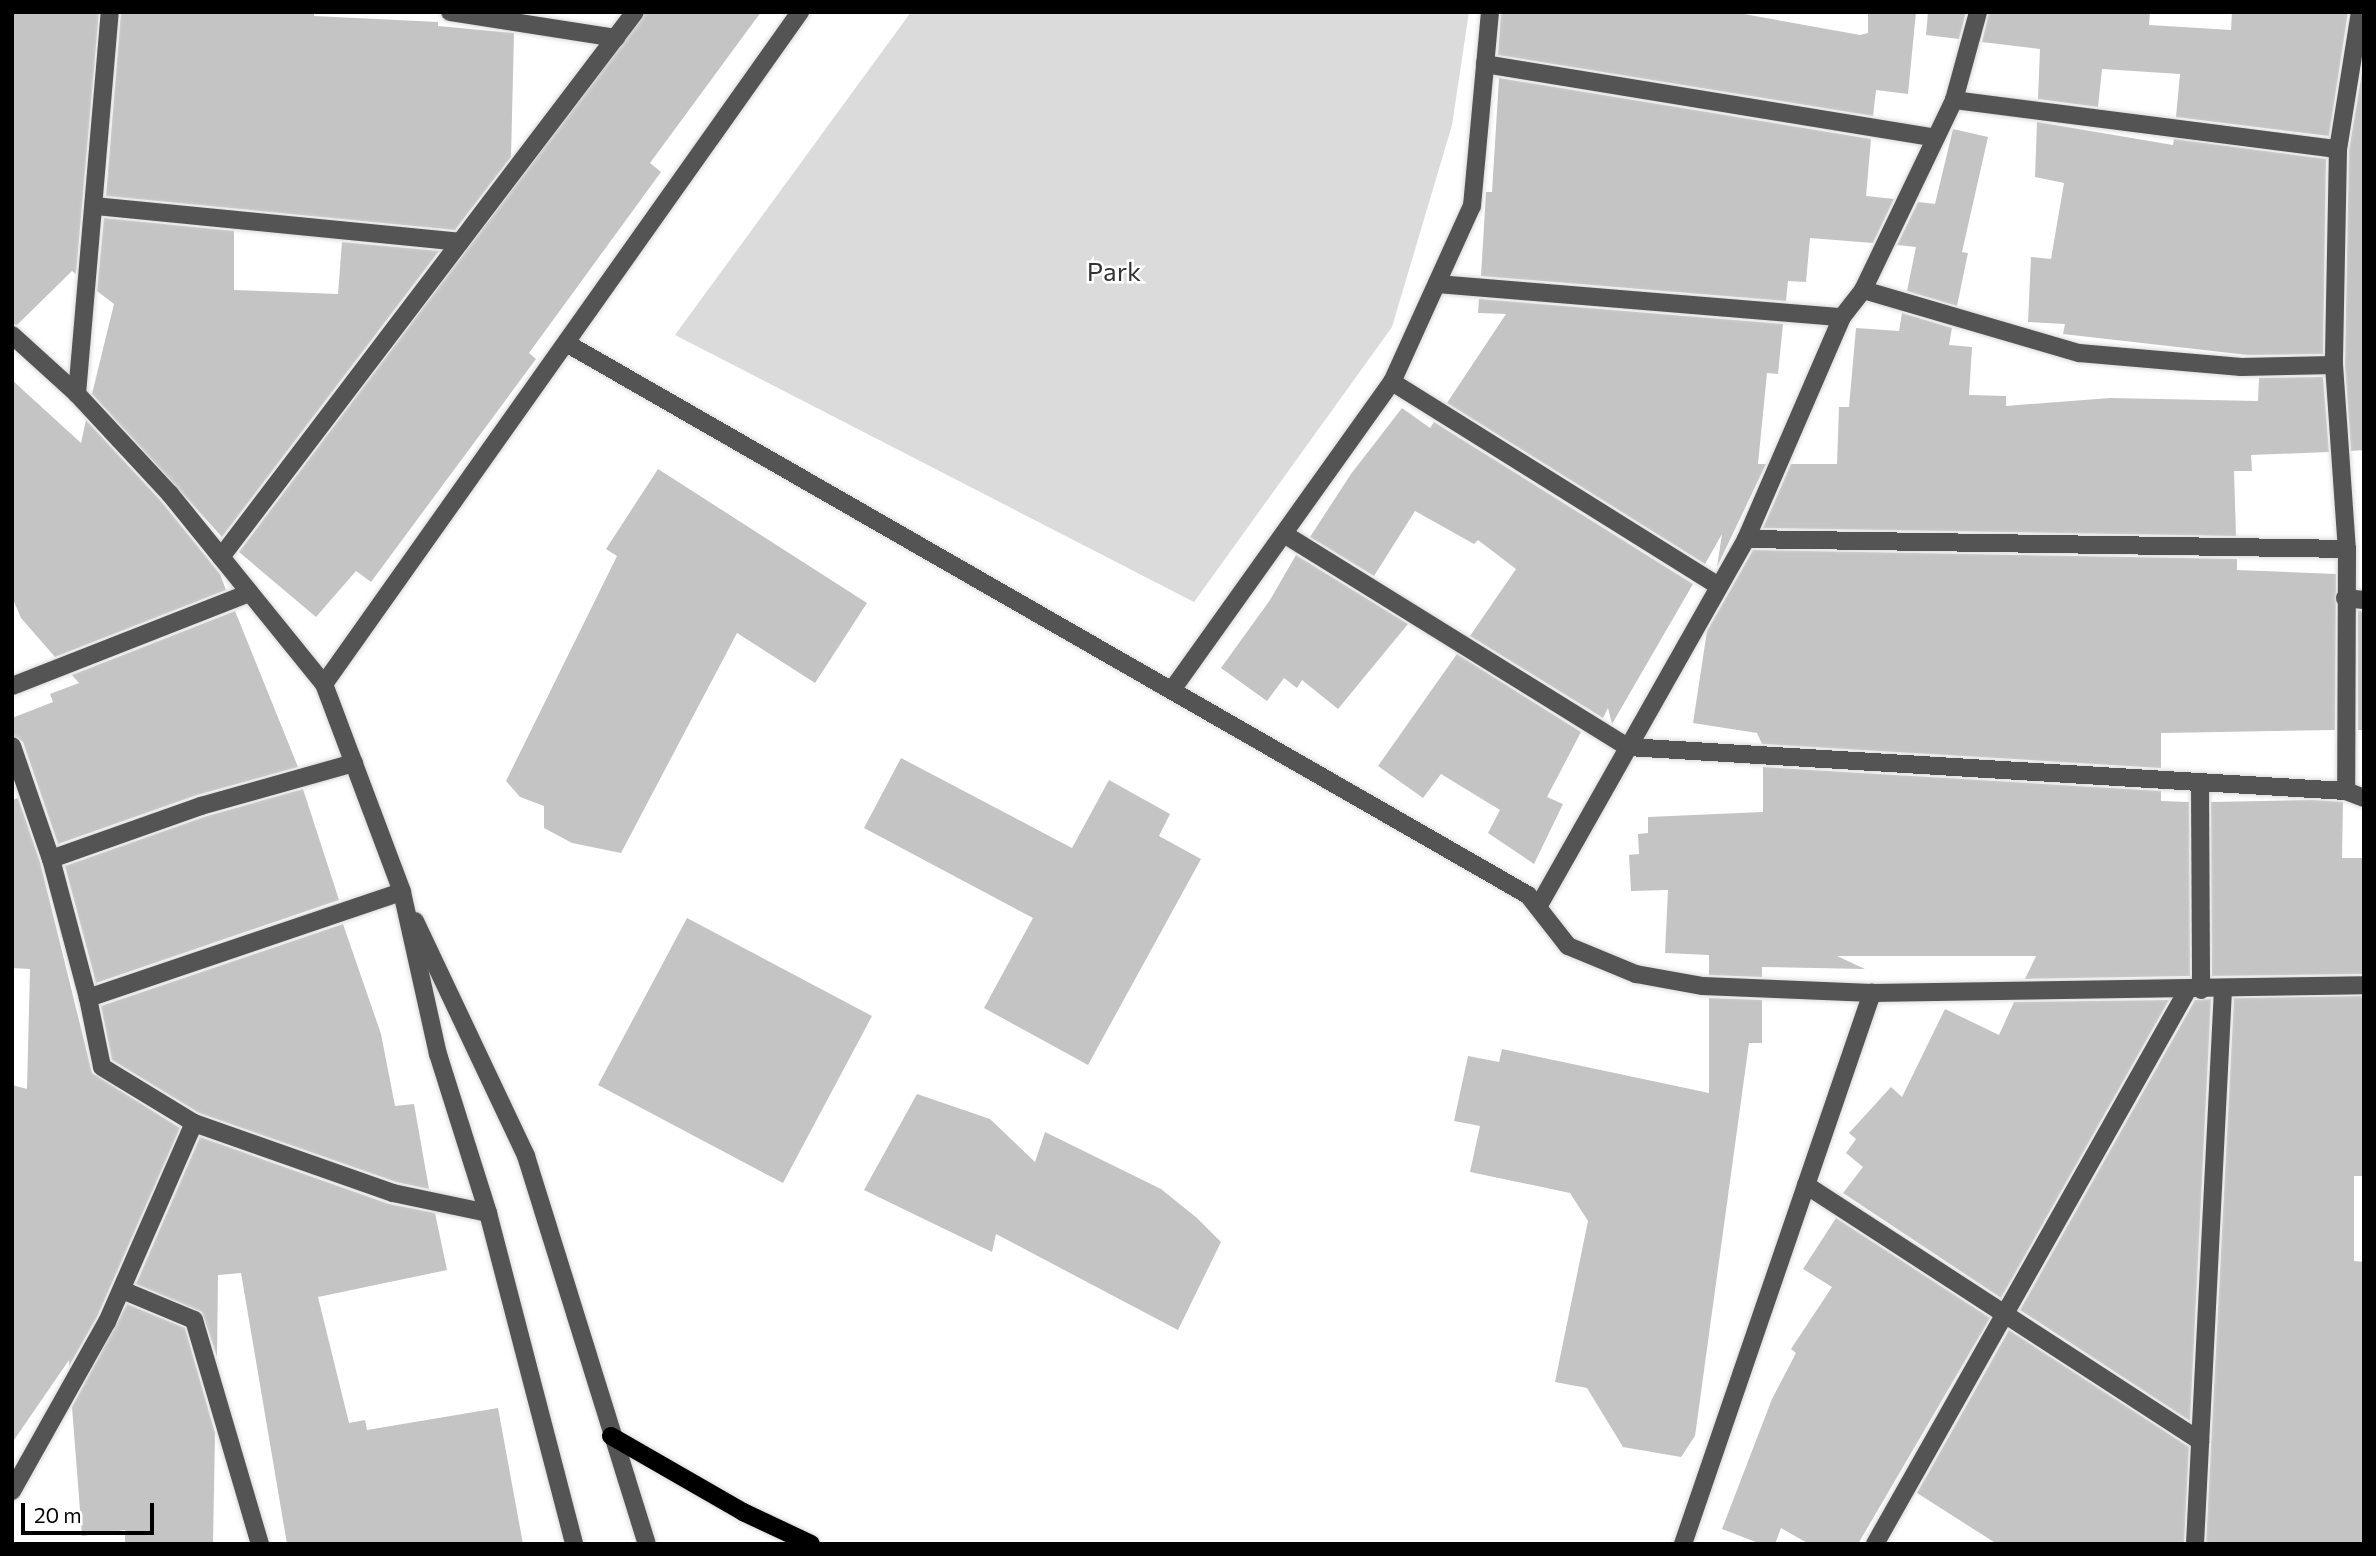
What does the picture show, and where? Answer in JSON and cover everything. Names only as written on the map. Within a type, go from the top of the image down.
[{"type":"main road","points":[[611,1436],[743,1512],[811,1544]]},
{"type":"street","points":[[77,394],[110,12]]},
{"type":"street","points":[[450,12],[616,38]]},
{"type":"street","points":[[221,558],[635,12]]},
{"type":"street","points":[[324,684],[800,12]]},
{"type":"street","points":[[1171,690],[1392,382],[1472,206],[1490,12]]},
{"type":"street","points":[[1538,907],[1717,585],[1746,539],[1842,317],[1863,290],[1954,100],[1978,12]]},
{"type":"street","points":[[2346,791],[2347,549],[2334,365],[2338,149],[2360,12]]},
{"type":"street","points":[[1485,64],[1935,138]]},
{"type":"street","points":[[1954,100],[2338,149]]},
{"type":"street","points":[[95,206],[460,242]]},
{"type":"street","points":[[1437,284],[1842,317]]},
{"type":"street","points":[[1863,290],[2079,353],[2241,367],[2334,365]]},
{"type":"street","points":[[12,335],[77,394],[170,494],[324,684],[402,892],[526,1156],[611,1436],[647,1544]]},
{"type":"street","points":[[566,343],[1528,895],[1568,946],[1636,974],[1703,986],[1872,993],[2194,991],[2364,985]]},
{"type":"street","points":[[1392,382],[1717,585]]},
{"type":"street","points":[[1284,534],[1628,747],[2346,791],[2364,798]]},
{"type":"street","points":[[1746,539],[2347,549]]},
{"type":"street","points":[[12,686],[249,593]]},
{"type":"street","points":[[2345,598],[2364,600]]},
{"type":"street","points":[[12,746],[51,859],[88,998],[102,1067],[194,1123],[394,1194],[488,1213]]},
{"type":"street","points":[[51,859],[201,806],[354,763]]},
{"type":"street","points":[[1875,1544],[2004,1316],[2194,991],[2200,782]]},
{"type":"street","points":[[88,998],[402,892]]},
{"type":"street","points":[[402,892],[438,1054],[488,1213],[573,1544]]},
{"type":"street","points":[[2194,1544],[2223,989]]},
{"type":"street","points":[[1682,1544],[1872,993]]},
{"type":"street","points":[[12,1491],[122,1290],[194,1123]]},
{"type":"street","points":[[1806,1185],[2200,1441]]},
{"type":"street","points":[[122,1290],[194,1320],[260,1544]]},
{"type":"green space","name":"Park","points":[[911,12],[1469,12],[1452,125],[1392,327],[1194,602],[675,335]]},
{"type":"building","points":[[12,12],[99,12],[76,274],[72,271],[17,325],[12,324]]},
{"type":"building","points":[[121,12],[314,12],[314,16],[438,22],[438,26],[514,33],[511,157],[455,230],[106,196]]},
{"type":"building","points":[[646,12],[761,12],[650,163],[661,172],[529,353],[536,359],[371,582],[356,571],[316,617],[239,552]]},
{"type":"building","points":[[1501,12],[1733,12],[1860,35],[1868,33],[1868,12],[1916,12],[1908,94],[1876,90],[1873,116],[1498,55]]},
{"type":"building","points":[[1928,12],[1966,12],[1959,39],[1926,35]]},
{"type":"building","points":[[1989,12],[2150,12],[2149,25],[2231,30],[2232,12],[2348,12],[2329,136],[2176,117],[2180,74],[2102,69],[2098,107],[2038,99],[2040,49],[1982,42]]},
{"type":"building","points":[[2364,60],[2364,450],[2351,451],[2345,365],[2349,150]]},
{"type":"building","points":[[1499,78],[1871,139],[1866,196],[1894,199],[1873,243],[1810,238],[1806,282],[1788,281],[1786,301],[1481,276],[1486,192],[1492,192]]},
{"type":"building","points":[[2037,122],[2173,145],[2174,139],[2326,159],[2323,354],[2248,355],[2063,334],[2065,324],[2028,322],[2031,257],[2051,259],[2064,183],[2035,177]]},
{"type":"building","points":[[1953,129],[1988,137],[1962,252],[1968,253],[1957,306],[1907,291],[1916,247],[1897,245],[1918,202],[1935,204]]},
{"type":"building","points":[[104,218],[234,231],[234,290],[338,294],[342,242],[439,251],[222,537],[92,394],[114,304],[97,291]]},
{"type":"building","points":[[1479,299],[1783,324],[1778,374],[1767,373],[1758,464],[1766,464],[1717,567],[1722,534],[1705,564],[1447,403],[1506,314],[1478,313]]},
{"type":"building","points":[[1902,313],[1952,328],[1949,345],[1972,347],[1969,395],[2006,396],[2006,406],[2110,398],[2258,401],[2259,378],[2323,377],[2329,452],[2251,455],[2252,471],[2234,471],[2236,536],[1763,528],[1791,464],[1837,464],[1839,407],[1849,407],[1856,328],[1899,331]]},
{"type":"building","points":[[12,380],[81,443],[86,420],[161,501],[220,574],[226,590],[55,657],[21,618],[12,597]]},
{"type":"building","points":[[1402,408],[1430,428],[1434,422],[1693,584],[1612,724],[1608,708],[1603,718],[1470,636],[1516,569],[1478,540],[1474,544],[1415,511],[1374,576],[1310,537],[1351,474]]},
{"type":"building","points":[[658,469],[867,603],[815,683],[737,633],[621,853],[572,843],[544,828],[544,806],[520,797],[506,781],[617,556],[606,549]]},
{"type":"building","points":[[1753,550],[2237,559],[2237,570],[2336,574],[2335,730],[2161,733],[2161,768],[1762,744],[1757,733],[1693,723],[1707,631]]},
{"type":"building","points":[[1296,555],[1408,624],[1338,709],[1302,680],[1297,688],[1284,678],[1267,701],[1221,668],[1270,600]]},
{"type":"building","points":[[235,611],[298,767],[197,795],[58,844],[23,742],[12,735],[12,718],[53,702],[50,694],[79,683],[72,675]]},
{"type":"building","points":[[2358,611],[2364,611],[2364,730],[2358,730]]},
{"type":"building","points":[[1457,654],[1581,732],[1547,797],[1563,804],[1534,864],[1488,833],[1500,810],[1441,774],[1423,798],[1378,766]]},
{"type":"building","points":[[901,758],[1072,848],[1109,780],[1170,814],[1159,836],[1201,859],[1088,1065],[984,1008],[1033,918],[864,828]]},
{"type":"building","points":[[1763,767],[2161,791],[2161,801],[2189,802],[2190,976],[2025,979],[2036,956],[1837,956],[1865,969],[1762,967],[1762,977],[1709,975],[1709,955],[1665,953],[1668,890],[1631,891],[1629,855],[1639,854],[1638,834],[1648,833],[1648,817],[1763,812]]},
{"type":"building","points":[[303,789],[339,900],[96,983],[65,866],[204,817]]},
{"type":"building","points":[[18,798],[40,862],[92,1073],[180,1128],[97,1317],[69,1366],[69,1360],[12,1443],[12,1085],[27,1089],[30,969],[12,968],[12,800]]},
{"type":"building","points":[[2211,802],[2343,802],[2342,858],[2364,858],[2364,974],[2212,976]]},
{"type":"building","points":[[687,918],[872,1016],[783,1183],[598,1085]]},
{"type":"building","points":[[343,924],[381,1034],[395,1106],[414,1104],[429,1189],[396,1182],[199,1113],[112,1060],[101,1006]]},
{"type":"building","points":[[2364,996],[2364,1176],[2354,1176],[2354,1261],[2364,1262],[2364,1544],[2206,1544],[2234,998]]},
{"type":"building","points":[[1709,998],[1762,1000],[1762,1043],[1749,1043],[1695,1436],[1681,1457],[1623,1447],[1587,1388],[1555,1382],[1588,1221],[1570,1193],[1470,1172],[1480,1126],[1454,1121],[1468,1056],[1499,1062],[1502,1049],[1709,1093]]},
{"type":"building","points":[[2211,999],[2190,1421],[2020,1310],[2195,1000]]},
{"type":"building","points":[[2169,1000],[2001,1298],[1843,1193],[1863,1167],[1846,1153],[1856,1139],[1849,1133],[1891,1087],[1902,1097],[1945,1009],[1999,1035],[2014,1002]]},
{"type":"building","points":[[917,1094],[990,1119],[1035,1162],[1045,1132],[1161,1189],[1197,1218],[1221,1242],[1178,1330],[996,1234],[992,1252],[864,1190]]},
{"type":"building","points":[[200,1137],[389,1204],[435,1213],[447,1270],[318,1297],[349,1423],[365,1420],[367,1430],[498,1408],[523,1544],[287,1544],[241,1273],[218,1275],[217,1357],[202,1312],[136,1284]]},
{"type":"building","points":[[1836,1218],[1990,1318],[1858,1544],[1809,1544],[1781,1528],[1775,1544],[1761,1544],[1722,1529],[1772,1399],[1796,1353],[1791,1349],[1832,1287],[1803,1269]]},
{"type":"building","points":[[127,1304],[185,1328],[215,1433],[213,1544],[125,1544],[125,1530],[82,1536],[72,1407]]},
{"type":"building","points":[[2009,1330],[2189,1447],[2184,1544],[1997,1544],[1917,1493]]}]
